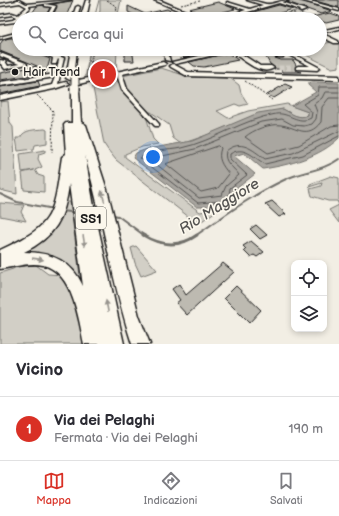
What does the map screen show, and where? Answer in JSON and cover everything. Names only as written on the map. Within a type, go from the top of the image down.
[{"type":"highway","points":[[85,12],[88,0]]},
{"type":"highway","points":[[88,12],[92,0]]},
{"type":"highway","name":"SS1","points":[[74,56],[69,142],[100,344]]},
{"type":"highway","name":"SS1","points":[[78,56],[72,84],[82,170],[115,344]]},
{"type":"highway","points":[[75,110],[79,118],[102,193],[131,316],[141,344]]},
{"type":"highway","points":[[0,257],[36,239],[46,231],[54,221],[61,194],[69,142]]},
{"type":"highway","points":[[0,263],[20,258],[41,259],[54,263],[65,270],[74,281],[79,292],[93,344]]},
{"type":"street","points":[[18,12],[24,10],[27,6],[59,0],[69,0]]},
{"type":"street","points":[[156,0],[185,12]]},
{"type":"street","points":[[239,0],[228,3],[250,10]]},
{"type":"street","points":[[249,0],[267,6]]},
{"type":"street","points":[[302,0],[339,10]]},
{"type":"street","points":[[0,5],[18,1],[27,6],[54,6],[51,12]]},
{"type":"street","points":[[244,12],[283,1],[304,10],[300,12]]},
{"type":"street","points":[[325,6],[339,4]]},
{"type":"street","points":[[23,12],[27,6]]},
{"type":"street","points":[[76,12],[78,7]]},
{"type":"street","points":[[0,16],[11,14]]},
{"type":"street","points":[[0,23],[2,25],[0,29],[12,22]]},
{"type":"street","points":[[327,31],[339,28]]},
{"type":"street","points":[[0,38],[12,35]]},
{"type":"street","points":[[327,37],[336,42]]},
{"type":"street","points":[[0,54],[12,59],[24,64],[7,68],[2,62],[12,59]]},
{"type":"street","points":[[45,56],[54,62]]},
{"type":"street","points":[[167,56],[168,60],[187,74],[339,78]]},
{"type":"street","points":[[0,98],[208,56]]},
{"type":"street","points":[[244,56],[259,68],[271,68]]},
{"type":"street","points":[[294,56],[317,68],[298,68]]},
{"type":"street","points":[[45,83],[54,62],[62,59],[54,87]]},
{"type":"street","points":[[163,64],[163,62],[168,60]]},
{"type":"street","points":[[119,74],[124,89],[157,124]]},
{"type":"street","points":[[0,84],[58,75]]},
{"type":"path","points":[[107,0],[117,7]]},
{"type":"path","points":[[173,7],[200,1]]},
{"type":"path","points":[[116,12],[117,7]]},
{"type":"path","points":[[294,12],[300,12]]},
{"type":"path","points":[[90,79],[92,56]]},
{"type":"path","points":[[33,91],[52,111],[52,152]]},
{"type":"shaded area","points":[[100,0],[121,0],[118,12],[100,11]]},
{"type":"shaded area","points":[[339,41],[339,67],[332,68],[308,56],[327,56],[327,43]]},
{"type":"shaded area","points":[[91,56],[117,56],[116,70],[89,75]]},
{"type":"shaded area","points":[[161,68],[190,77],[230,78],[239,85],[241,93],[248,104],[240,106],[235,104],[217,111],[228,118],[248,111],[287,104],[308,112],[308,115],[304,117],[295,116],[283,109],[181,144],[173,138],[169,125],[151,112],[145,113],[153,139],[158,144],[142,147],[125,154],[125,157],[200,212],[207,211],[217,203],[222,207],[199,223],[194,221],[116,160],[104,144],[92,83],[113,78],[122,86],[122,76]]},
{"type":"shaded area","points":[[8,101],[10,123],[13,127],[17,194],[0,190],[0,102]]},
{"type":"shaded area","points":[[47,130],[47,143],[35,145],[34,149],[18,151],[16,138],[20,138],[27,131]]},
{"type":"shaded area","points":[[45,150],[45,152],[39,154],[38,159],[42,167],[35,170],[38,175],[44,177],[44,192],[24,190],[22,173],[34,170],[22,172],[20,154]]},
{"type":"shaded area","points":[[331,176],[339,178],[339,205],[337,201],[328,201],[312,196],[310,189],[321,186],[322,183],[309,187],[310,184]]},
{"type":"shaded area","points":[[65,202],[70,202],[81,283],[69,266],[54,257],[36,253],[16,252],[42,239],[54,229],[62,213]]},
{"type":"shaded area","points":[[0,203],[24,205],[21,212],[26,221],[0,216]]},
{"type":"shaded area","points":[[339,205],[339,223],[329,210]]},
{"type":"shaded area","points":[[136,246],[157,270],[141,276],[135,263],[131,248]]},
{"type":"shaded area","points":[[19,265],[36,265],[48,274],[62,275],[76,295],[83,344],[0,344],[0,273],[13,269]]},
{"type":"water","points":[[308,83],[339,83],[339,138],[323,150],[304,159],[263,169],[244,153],[234,156],[255,174],[232,192],[237,196],[222,207],[217,203],[208,207],[197,207],[133,158],[136,153],[147,149],[192,141],[258,113],[283,109],[301,117],[308,115],[308,112],[291,106],[316,92],[308,85]]},
{"type":"building","points":[[73,0],[68,12],[54,12],[57,7],[53,4]]},
{"type":"building","points":[[290,0],[299,0],[332,11],[315,12],[287,2]]},
{"type":"building","points":[[312,0],[339,0],[339,7],[337,7]]},
{"type":"building","points":[[218,2],[235,9],[223,12],[197,12],[189,9]]},
{"type":"building","points":[[44,5],[50,8],[48,12],[33,12],[37,6]]},
{"type":"building","points":[[279,5],[293,9],[283,12],[253,12]]},
{"type":"building","points":[[128,6],[141,12],[128,12]]},
{"type":"building","points":[[167,9],[173,12],[154,12]]},
{"type":"building","points":[[330,13],[339,16],[339,20],[327,23],[327,14]]},
{"type":"building","points":[[12,38],[12,56],[0,51],[0,44],[3,40]]},
{"type":"building","points":[[12,56],[42,56],[50,59],[46,73],[0,80],[0,73],[37,66]]},
{"type":"building","points":[[125,56],[133,56],[134,61],[125,61]]},
{"type":"building","points":[[182,56],[192,56],[184,58]]},
{"type":"building","points":[[215,56],[232,56],[238,60],[204,67],[194,66],[189,62]]},
{"type":"building","points":[[265,56],[275,56],[275,58],[281,60],[293,60],[296,65],[295,70],[301,72],[282,72],[281,69],[275,69]]},
{"type":"building","points":[[38,81],[40,86],[0,94],[0,87]]},
{"type":"building","points":[[285,84],[292,87],[274,98],[267,95]]},
{"type":"building","points":[[272,201],[286,214],[279,217],[265,204]]},
{"type":"building","points":[[256,225],[267,235],[260,239],[250,229]]},
{"type":"building","points":[[251,241],[264,252],[257,257],[254,255],[250,257],[244,251],[246,249],[243,246]]},
{"type":"building","points":[[223,263],[234,272],[187,315],[176,303],[180,300],[172,289],[179,284],[186,295]]},
{"type":"building","points":[[236,286],[261,310],[249,323],[224,298]]},
{"type":"waterway","points":[[96,12],[99,0]]},
{"type":"waterway","points":[[86,76],[89,56]]},
{"type":"waterway","name":"Rio Maggiore","points":[[195,236],[238,206],[272,186],[291,177],[319,169],[339,159]]},
{"type":"waterway","name":"Rio Maggiore","points":[[0,194],[17,202],[54,209]]},
{"type":"waterway","name":"Rio Maggiore","points":[[61,211],[71,212]]},
{"type":"waterway","name":"Rio Maggiore","points":[[114,215],[118,216],[145,236]]},
{"type":"waterway","name":"Rio Maggiore","points":[[143,235],[150,239],[170,244],[184,242],[197,235]]},
{"type":"tunnel","points":[[271,68],[298,68]]},
{"type":"place","name":"Hair Trend","points":[[15,72]]},
{"type":"place","name":"Via dei Pelaghi","points":[[103,74]]}]
